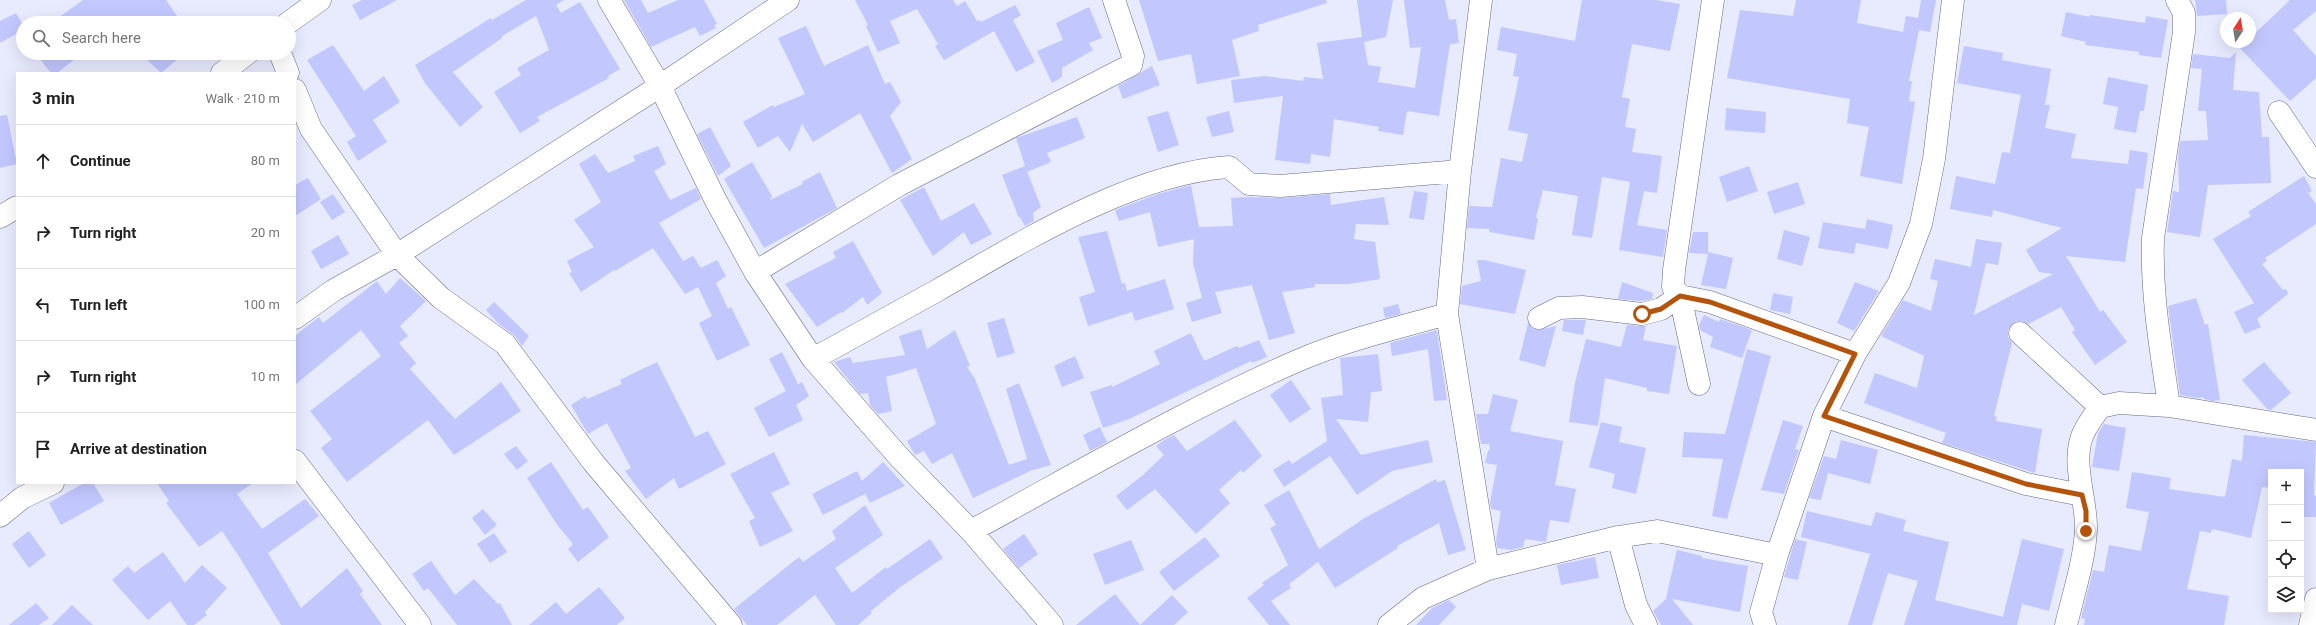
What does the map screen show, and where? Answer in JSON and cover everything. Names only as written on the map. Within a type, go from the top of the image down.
[{"type":"street","points":[[296,17],[320,0]]},
{"type":"street","points":[[609,0],[660,86],[715,199],[755,272],[813,359],[900,458],[970,531],[1042,622]]},
{"type":"street","points":[[296,317],[334,290],[397,255],[660,86],[788,0]]},
{"type":"street","points":[[755,272],[899,186],[1131,65],[1133,56],[1114,0]]},
{"type":"street","points":[[1481,0],[1460,171],[1447,314],[1488,569]]},
{"type":"street","points":[[1699,384],[1680,296],[1673,287],[1674,270],[1713,0]]},
{"type":"street","points":[[1765,625],[1761,612],[1777,555],[1824,416],[1855,354],[1899,283],[1921,224],[1934,159],[1953,0]]},
{"type":"street","points":[[2169,406],[2154,311],[2152,268],[2153,238],[2184,32],[2184,13],[2176,0]]},
{"type":"street","points":[[223,72],[239,60]]},
{"type":"street","points":[[283,60],[288,72]]},
{"type":"street","points":[[296,92],[311,128],[397,255],[441,298],[505,344],[593,462],[731,625]]},
{"type":"street","points":[[2279,112],[2316,167]]},
{"type":"street","points":[[813,359],[990,259],[1078,215],[1145,185],[1202,169],[1229,167],[1249,184],[1280,186],[1460,171]]},
{"type":"street","points":[[0,217],[16,208]]},
{"type":"street","points":[[1539,318],[1559,308],[1582,307],[1642,314],[1661,309],[1680,296],[1710,302],[1855,354]]},
{"type":"street","points":[[970,531],[1207,405],[1298,360],[1336,346],[1447,314]]},
{"type":"street","points":[[2020,333],[2100,407]]},
{"type":"street","points":[[2066,625],[2086,531],[2086,511],[2082,495],[2078,458],[2084,431],[2100,407],[2119,403],[2169,406],[2316,430]]},
{"type":"street","points":[[1824,416],[2026,484],[2082,495]]},
{"type":"street","points":[[296,461],[420,625]]},
{"type":"street","points":[[0,516],[22,498],[50,484]]},
{"type":"street","points":[[1390,625],[1423,598],[1488,569],[1618,537],[1657,531],[1777,555]]},
{"type":"street","points":[[1618,537],[1636,605],[1646,625]]},
{"type":"street","points":[[2310,625],[2316,599]]},
{"type":"building","points":[[83,0],[166,0],[177,16],[61,16]]},
{"type":"building","points":[[362,0],[397,0],[360,20],[352,5]]},
{"type":"building","points":[[526,0],[564,0],[556,5],[561,13],[580,2],[620,69],[608,76],[609,78],[537,117],[540,121],[520,133],[494,92],[521,75],[517,68],[549,50],[536,16],[502,36],[502,38],[453,72],[483,107],[460,127],[425,83],[415,65],[491,18],[492,20]]},
{"type":"building","points":[[624,0],[641,0],[648,13],[678,0],[704,0],[717,24],[714,25],[716,28],[700,36],[695,27],[651,47]]},
{"type":"building","points":[[855,0],[953,0],[957,6],[965,1],[977,21],[979,20],[981,22],[1015,5],[1021,15],[1013,20],[1035,62],[1016,72],[994,31],[944,60],[935,46],[938,44],[917,9],[890,21],[900,43],[878,52],[866,26],[868,25]]},
{"type":"building","points":[[1139,0],[1326,0],[1327,3],[1258,25],[1259,31],[1232,40],[1240,76],[1197,84],[1191,54],[1158,61]]},
{"type":"building","points":[[1357,0],[1393,0],[1386,37],[1364,42],[1368,65],[1381,67],[1378,82],[1415,88],[1421,47],[1410,48],[1404,0],[1445,0],[1449,20],[1456,19],[1459,43],[1450,44],[1439,116],[1407,111],[1403,135],[1378,131],[1379,127],[1334,119],[1330,157],[1311,154],[1310,164],[1275,160],[1283,96],[1234,103],[1231,80],[1265,76],[1303,81],[1304,77],[1323,79],[1317,43],[1362,37]]},
{"type":"building","points":[[1582,0],[1656,0],[1680,4],[1670,51],[1632,44],[1622,97],[1630,99],[1625,127],[1636,129],[1632,152],[1662,156],[1657,193],[1644,191],[1637,225],[1667,230],[1663,257],[1619,250],[1630,182],[1602,177],[1592,238],[1572,235],[1578,196],[1543,190],[1536,218],[1538,218],[1534,240],[1489,232],[1490,229],[1467,228],[1469,206],[1492,207],[1501,158],[1522,162],[1528,134],[1508,130],[1519,77],[1513,76],[1517,54],[1497,50],[1501,27],[1575,41]]},
{"type":"building","points":[[1796,0],[1861,0],[1857,23],[1903,32],[1906,16],[1918,18],[1921,0],[1936,0],[1930,32],[1919,30],[1909,81],[1912,81],[1909,101],[1915,102],[1902,184],[1860,176],[1869,127],[1847,123],[1850,99],[1727,78],[1740,10],[1793,16]]},
{"type":"building","points":[[2195,0],[2226,0],[2227,12],[2220,12],[2220,14],[2197,16]]},
{"type":"building","points":[[2290,0],[2316,0],[2316,11],[2293,30],[2316,56],[2316,78],[2290,101],[2240,48],[2256,48],[2256,32]]},
{"type":"building","points":[[1089,7],[1102,38],[1089,43],[1093,50],[1062,68],[1062,77],[1052,83],[1037,51],[1063,40],[1056,23]]},
{"type":"building","points":[[2066,12],[2090,17],[2090,15],[2145,23],[2146,16],[2168,20],[2161,58],[2139,55],[2139,52],[2085,45],[2086,42],[2061,36]]},
{"type":"building","points":[[16,13],[18,16],[16,16],[16,34],[0,43],[0,21]]},
{"type":"building","points":[[806,26],[824,66],[868,45],[885,84],[890,82],[901,102],[890,116],[912,159],[892,173],[860,113],[813,142],[802,124],[790,152],[778,136],[758,148],[743,122],[773,105],[774,107],[805,94],[778,38]]},
{"type":"building","points":[[333,45],[364,91],[384,76],[400,102],[373,120],[387,142],[358,161],[347,142],[356,136],[307,60]]},
{"type":"building","points":[[1964,46],[2003,53],[2002,60],[2051,69],[2045,105],[2050,105],[2045,128],[2076,134],[2071,158],[2128,164],[2130,150],[2148,153],[2143,189],[2136,188],[2125,262],[2066,256],[2100,312],[2103,310],[2127,342],[2095,365],[2072,332],[2075,330],[2061,307],[2028,324],[2022,321],[2016,321],[2008,330],[2008,337],[2012,343],[1994,416],[1997,417],[1996,421],[2042,429],[2035,473],[1942,443],[1946,433],[1864,403],[1875,373],[1917,388],[1924,356],[1881,336],[1903,300],[1931,311],[1938,281],[1930,279],[1935,259],[1971,267],[1976,239],[2002,243],[1998,265],[1986,263],[1974,315],[2053,274],[2039,272],[2026,250],[2062,228],[1993,210],[1992,217],[1950,209],[1956,176],[1995,184],[2002,152],[2010,153],[2021,95],[1957,83]]},
{"type":"building","points":[[2236,52],[2233,90],[2259,92],[2262,137],[2269,137],[2271,183],[2208,185],[2200,237],[2167,232],[2173,191],[2179,192],[2178,156],[2180,141],[2208,140],[2206,111],[2198,111],[2202,69],[2191,68],[2193,54],[2230,58]]},
{"type":"building","points":[[41,60],[74,60],[58,72],[50,72]]},
{"type":"building","points":[[147,60],[177,60],[162,72],[160,72]]},
{"type":"building","points":[[1152,66],[1160,85],[1123,99],[1118,86]]},
{"type":"building","points":[[2108,77],[2148,85],[2144,111],[2140,111],[2136,133],[2114,129],[2118,107],[2103,104]]},
{"type":"building","points":[[1726,108],[1766,112],[1765,133],[1725,130]]},
{"type":"building","points":[[1168,111],[1179,145],[1158,152],[1147,117]]},
{"type":"building","points":[[1229,111],[1234,132],[1212,137],[1206,117]]},
{"type":"building","points":[[7,115],[16,164],[0,168],[0,116]]},
{"type":"building","points":[[1077,117],[1085,138],[1047,153],[1051,162],[1027,172],[1016,138]]},
{"type":"building","points":[[710,127],[731,166],[718,176],[697,134]]},
{"type":"building","points":[[658,146],[666,164],[654,171],[670,200],[696,188],[701,199],[659,223],[683,261],[693,256],[701,268],[717,260],[726,276],[716,283],[728,309],[731,307],[750,345],[717,361],[699,323],[712,316],[698,287],[685,294],[653,248],[615,271],[614,270],[581,292],[569,273],[572,272],[567,261],[594,247],[574,220],[601,202],[579,164],[595,154],[608,173],[635,161],[633,156]]},
{"type":"building","points":[[752,162],[772,196],[770,200],[803,184],[802,182],[820,172],[837,208],[764,248],[724,179]]},
{"type":"building","points":[[1025,166],[1041,207],[1033,213],[1034,221],[1025,226],[1020,217],[1019,218],[1002,175]]},
{"type":"building","points":[[1749,166],[1758,191],[1727,202],[1719,177]]},
{"type":"building","points":[[2304,176],[2312,191],[2308,193],[2316,204],[2316,224],[2265,258],[2267,261],[2262,264],[2283,290],[2286,289],[2288,294],[2257,319],[2261,327],[2245,334],[2234,312],[2254,303],[2213,239],[2251,216],[2248,212]]},
{"type":"building","points":[[308,178],[321,199],[296,215],[296,184]]},
{"type":"building","points":[[1798,182],[1805,204],[1774,214],[1767,192]]},
{"type":"building","points":[[1191,185],[1199,227],[1233,226],[1231,198],[1281,198],[1330,194],[1331,205],[1384,197],[1389,225],[1356,224],[1354,239],[1375,242],[1380,279],[1348,284],[1314,284],[1315,287],[1282,292],[1295,333],[1269,340],[1252,285],[1215,292],[1222,313],[1192,322],[1186,303],[1202,298],[1193,263],[1194,239],[1158,247],[1150,212],[1119,221],[1115,210],[1158,194]]},
{"type":"building","points":[[924,187],[941,221],[974,203],[992,234],[971,245],[964,232],[933,256],[900,200]]},
{"type":"building","points":[[1414,191],[1428,193],[1424,220],[1409,218]]},
{"type":"building","points":[[333,194],[345,212],[332,220],[320,202]]},
{"type":"building","points":[[1867,219],[1893,225],[1888,249],[1856,243],[1854,254],[1818,248],[1823,222],[1865,229]]},
{"type":"building","points":[[1784,230],[1810,237],[1802,266],[1777,259]]},
{"type":"building","points":[[1107,231],[1122,284],[1125,283],[1127,291],[1165,279],[1174,309],[1135,321],[1132,312],[1088,326],[1079,297],[1095,292],[1078,237]]},
{"type":"building","points":[[1693,232],[1708,232],[1708,252],[1733,258],[1726,289],[1701,285],[1708,254],[1689,253]]},
{"type":"building","points":[[338,235],[349,254],[321,269],[311,251]]},
{"type":"building","points":[[853,241],[882,293],[867,305],[863,297],[842,313],[841,312],[817,327],[785,284],[836,258],[833,252]]},
{"type":"building","points":[[1477,260],[1484,260],[1526,270],[1515,314],[1460,304],[1462,286],[1481,281]]},
{"type":"building","points":[[400,278],[426,301],[400,326],[408,336],[399,343],[416,363],[410,369],[455,419],[501,382],[521,411],[454,455],[428,420],[347,482],[321,448],[332,439],[310,411],[381,356],[361,330],[296,384],[296,335],[319,317],[323,323],[377,281],[386,294]]},
{"type":"building","points":[[1622,282],[1653,293],[1652,299],[1641,301],[1618,299]]},
{"type":"building","points":[[1855,282],[1879,291],[1854,331],[1837,323]]},
{"type":"building","points":[[1773,293],[1793,297],[1790,314],[1770,310]]},
{"type":"building","points":[[2196,298],[2205,325],[2208,324],[2220,400],[2213,401],[2204,399],[2204,397],[2197,398],[2180,395],[2168,306]]},
{"type":"building","points":[[494,302],[529,336],[522,346],[515,336],[499,324],[486,310]]},
{"type":"building","points":[[1398,304],[1401,314],[1385,318],[1383,308]]},
{"type":"building","points":[[1704,315],[1719,322],[1720,319],[1752,330],[1742,358],[1710,347],[1713,337],[1700,330],[1699,325]]},
{"type":"building","points":[[1004,318],[1015,353],[997,358],[987,323]]},
{"type":"building","points":[[1564,320],[1586,320],[1583,335],[1562,331]]},
{"type":"building","points":[[1528,323],[1532,328],[1538,330],[1556,326],[1545,367],[1519,360]]},
{"type":"building","points":[[1627,325],[1646,326],[1643,340],[1677,346],[1669,394],[1647,391],[1647,388],[1605,378],[1598,426],[1569,422],[1575,383],[1586,339],[1621,347]]},
{"type":"building","points":[[921,329],[927,349],[955,330],[970,366],[967,367],[975,379],[1009,465],[1027,459],[1006,389],[1019,383],[1051,465],[1030,471],[973,498],[952,453],[932,464],[924,451],[915,455],[907,441],[936,424],[916,368],[886,377],[892,411],[878,414],[870,405],[868,393],[860,394],[834,362],[850,357],[853,363],[905,355],[899,336]]},
{"type":"building","points":[[1437,330],[1447,400],[1434,401],[1428,349],[1392,356],[1390,343]]},
{"type":"building","points":[[1191,333],[1204,361],[1237,346],[1239,348],[1259,340],[1267,357],[1252,363],[1251,361],[1129,419],[1103,428],[1090,392],[1112,385],[1112,387],[1160,364],[1154,351]]},
{"type":"building","points":[[1747,349],[1771,356],[1727,519],[1712,516],[1723,459],[1682,457],[1684,432],[1725,434]]},
{"type":"building","points":[[782,352],[798,384],[802,382],[809,396],[796,405],[803,420],[769,437],[754,408],[786,391],[769,359]]},
{"type":"building","points":[[1378,354],[1382,391],[1371,392],[1368,422],[1336,419],[1361,455],[1428,440],[1433,462],[1392,471],[1357,495],[1330,456],[1284,487],[1273,470],[1289,460],[1292,464],[1327,441],[1321,398],[1343,395],[1340,358]]},
{"type":"building","points":[[1075,356],[1084,378],[1062,387],[1054,366]]},
{"type":"building","points":[[657,362],[695,437],[708,431],[726,464],[679,489],[674,478],[646,499],[625,471],[631,468],[607,423],[588,434],[571,405],[585,396],[587,399],[622,384],[620,380]]},
{"type":"building","points":[[2264,362],[2291,393],[2271,410],[2267,409],[2242,380]]},
{"type":"building","points":[[1291,380],[1311,409],[1290,423],[1270,395]]},
{"type":"building","points":[[1493,394],[1518,400],[1510,431],[1563,441],[1555,485],[1576,489],[1569,523],[1550,520],[1546,542],[1525,539],[1523,547],[1511,550],[1497,548],[1496,540],[1501,511],[1491,509],[1490,502],[1497,465],[1485,463],[1488,451],[1490,449],[1489,444],[1481,444],[1476,414],[1488,414]]},
{"type":"building","points":[[1235,420],[1262,456],[1243,473],[1241,470],[1219,490],[1230,503],[1196,534],[1155,489],[1127,510],[1116,496],[1143,475],[1164,455],[1156,446],[1164,440],[1174,435],[1187,451]]},
{"type":"building","points":[[1783,420],[1803,426],[1795,449],[1799,450],[1784,494],[1761,490]]},
{"type":"building","points":[[1601,422],[1622,427],[1619,442],[1646,448],[1636,494],[1612,488],[1615,474],[1589,467]]},
{"type":"building","points":[[2104,424],[2126,428],[2119,471],[2092,467],[2098,433]]},
{"type":"building","points":[[1100,427],[1107,442],[1090,451],[1083,435]]},
{"type":"building","points":[[2244,435],[2316,442],[2314,495],[2316,496],[2316,517],[2304,517],[2304,469],[2268,469],[2268,488],[2262,487],[2251,538],[2212,529],[2211,533],[2200,531],[2187,589],[2229,596],[2224,625],[2084,625],[2085,619],[2081,618],[2093,570],[2104,572],[2109,545],[2141,551],[2149,512],[2126,508],[2132,472],[2171,478],[2169,489],[2225,497],[2232,459],[2242,461]]},
{"type":"building","points":[[1841,440],[1878,450],[1870,484],[1828,473],[1821,500],[1809,498],[1824,456],[1836,459]]},
{"type":"building","points":[[516,446],[528,461],[517,470],[504,454]]},
{"type":"building","points":[[774,452],[790,484],[771,493],[793,531],[760,547],[749,521],[755,518],[730,474]]},
{"type":"building","points":[[551,462],[583,510],[588,507],[609,537],[578,562],[568,549],[573,544],[558,526],[527,478]]},
{"type":"building","points":[[883,462],[905,486],[870,503],[865,494],[823,515],[812,494],[857,471],[862,481]]},
{"type":"building","points":[[1436,479],[1437,482],[1445,480],[1466,550],[1448,555],[1439,523],[1397,546],[1398,548],[1335,588],[1318,562],[1289,584],[1291,588],[1271,601],[1290,625],[1269,625],[1247,598],[1264,585],[1262,583],[1288,565],[1270,528],[1276,525],[1264,505],[1289,490],[1319,549],[1363,519]]},
{"type":"building","points":[[82,484],[94,484],[104,501],[61,525],[49,503]]},
{"type":"building","points":[[158,484],[252,484],[237,494],[262,529],[305,499],[319,516],[268,553],[301,608],[347,568],[363,591],[360,594],[382,625],[281,625],[222,531],[199,547],[166,503],[169,501]]},
{"type":"building","points":[[865,505],[883,535],[835,568],[852,593],[886,567],[887,569],[930,539],[943,558],[899,588],[870,612],[872,613],[858,625],[836,625],[815,595],[777,625],[747,625],[734,609],[799,557],[803,562],[836,539],[832,531]]},
{"type":"building","points":[[483,509],[497,525],[485,535],[472,518]]},
{"type":"building","points":[[1807,511],[1871,526],[1876,512],[1906,520],[1903,531],[1949,542],[1935,600],[2003,617],[2022,539],[2064,549],[2049,611],[2022,604],[2017,625],[1904,625],[1918,581],[1888,573],[1872,625],[1848,625],[1870,554],[1801,537]]},
{"type":"building","points":[[29,531],[46,555],[29,568],[12,544]]},
{"type":"building","points":[[494,533],[507,552],[490,563],[477,544]]},
{"type":"building","points":[[1024,534],[1038,554],[1019,568],[1003,549]]},
{"type":"building","points":[[1205,537],[1220,556],[1174,591],[1159,572]]},
{"type":"building","points":[[1795,539],[1807,542],[1798,580],[1784,577]]},
{"type":"building","points":[[1131,540],[1144,570],[1105,585],[1093,554]]},
{"type":"building","points":[[1677,550],[1702,556],[1702,558],[1748,566],[1740,612],[1672,599],[1693,625],[1661,625],[1653,611],[1667,598]]},
{"type":"building","points":[[163,552],[185,583],[202,565],[227,588],[205,612],[207,615],[194,625],[187,625],[170,601],[148,620],[112,580],[128,566],[134,573]]},
{"type":"building","points":[[1595,557],[1599,578],[1561,585],[1557,565]]},
{"type":"building","points":[[431,561],[455,595],[474,579],[498,604],[500,603],[512,625],[457,625],[428,588],[424,591],[412,574]]},
{"type":"building","points":[[599,587],[625,618],[617,625],[529,625],[556,602],[566,614]]},
{"type":"building","points":[[1115,594],[1140,625],[1076,625]]},
{"type":"building","points":[[1172,595],[1188,612],[1174,625],[1140,625]]},
{"type":"building","points":[[1449,600],[1456,607],[1439,625],[1416,625],[1432,608]]},
{"type":"building","points":[[36,603],[49,618],[39,625],[9,625]]},
{"type":"building","points":[[72,605],[93,625],[52,625]]},
{"type":"route","points":[[1642,314],[1661,309],[1680,296],[1710,302],[1855,354],[1824,416],[2026,484],[2082,495],[2086,511],[2086,531]]}]
